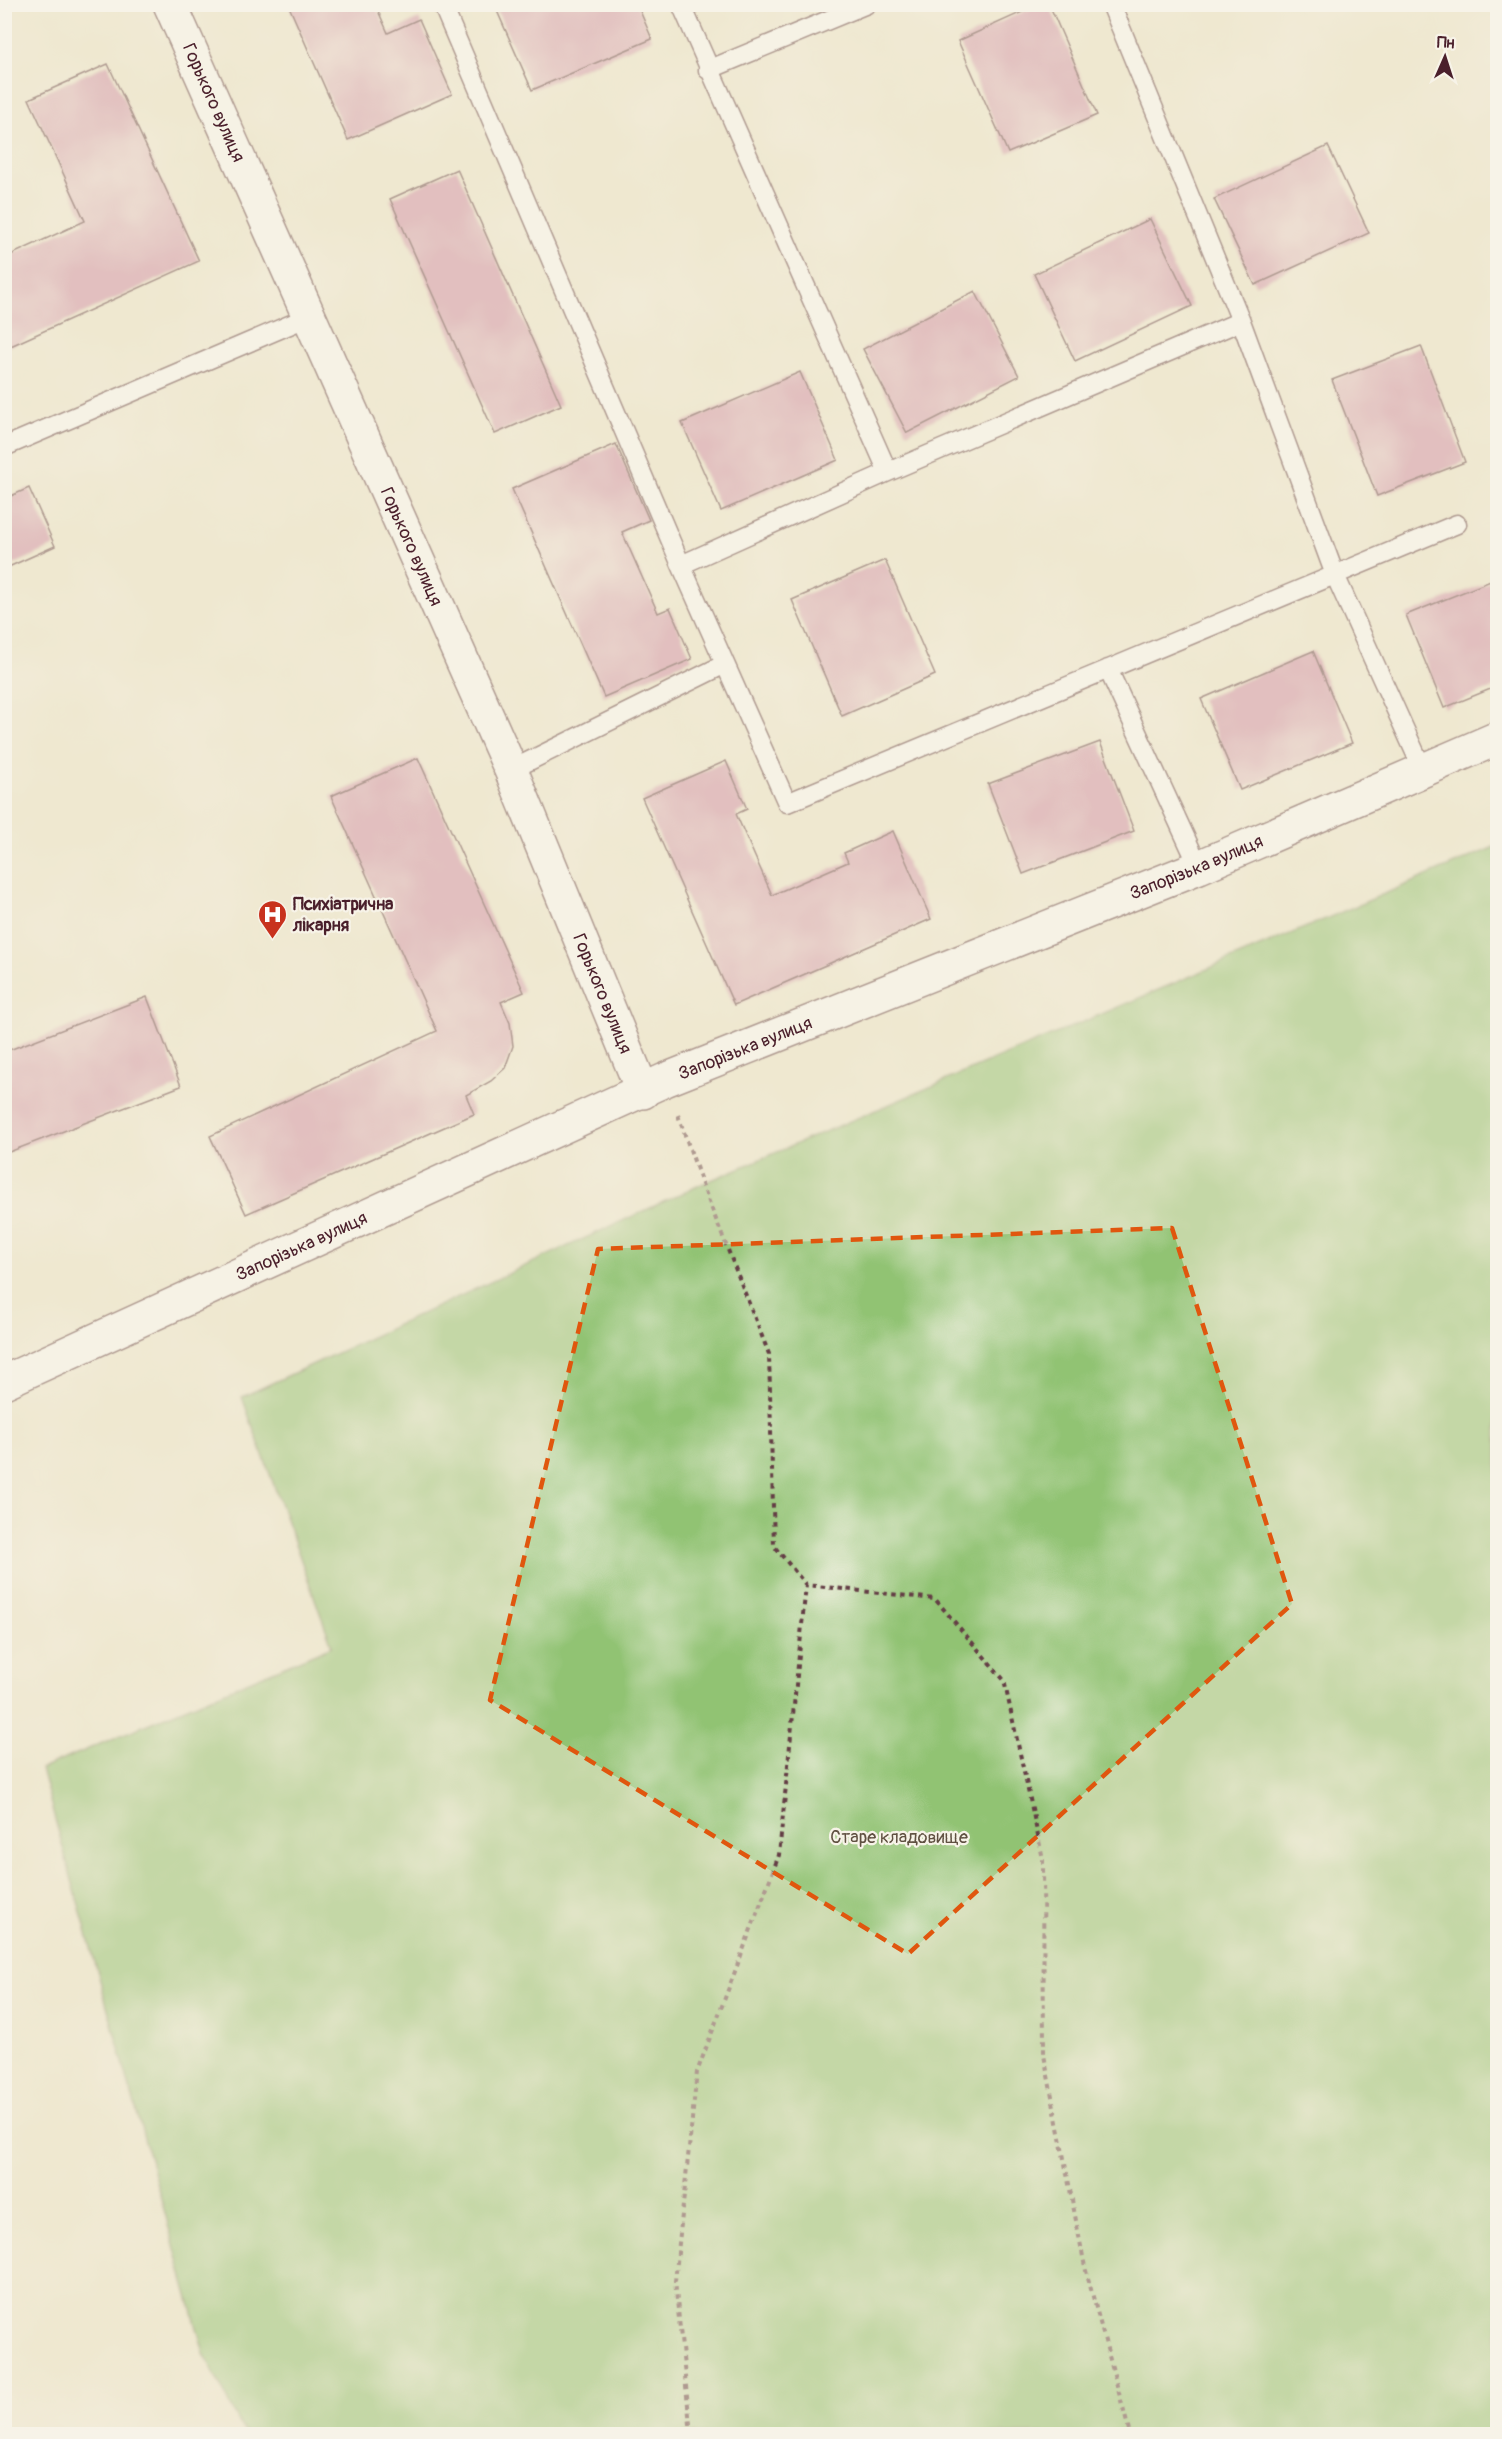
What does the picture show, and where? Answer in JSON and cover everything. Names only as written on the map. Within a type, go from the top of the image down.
[{"type":"street","name":"Горького вулиця","points":[[170,4],[308,317],[654,1086]]},
{"type":"street","name":"Запорізька вулиця","points":[[4,1382],[654,1086],[1199,867],[1497,738]]},
{"type":"lane","points":[[442,4],[681,565],[787,803],[1457,524]]},
{"type":"lane","points":[[681,4],[708,70],[888,472]]},
{"type":"lane","points":[[708,70],[867,4]]},
{"type":"lane","points":[[1111,4],[1241,321],[1335,575],[1423,770]]},
{"type":"lane","points":[[4,447],[308,317]]},
{"type":"lane","points":[[681,565],[888,472],[1241,321]]},
{"type":"lane","points":[[511,770],[725,664]]},
{"type":"lane","points":[[1108,669],[1199,867]]},
{"type":"path","points":[[654,1086],[702,1184],[769,1354],[774,1546],[806,1585],[935,1599],[1004,1680],[1043,1859],[1044,2055],[1085,2267],[1130,2434]]},
{"type":"path","points":[[691,2434],[675,2282],[697,2072],[779,1856],[806,1585]]},
{"type":"highlighted area","points":[[1172,1228],[1292,1604],[908,1954],[490,1700],[598,1249]]},
{"type":"green space","name":"Старе кладовище","points":[[1497,846],[1497,2434],[245,2434],[204,2353],[41,1769],[332,1646],[242,1397],[702,1184]]},
{"type":"building","points":[[288,4],[375,4],[388,33],[419,19],[452,94],[348,140]]},
{"type":"building","points":[[494,4],[637,4],[652,39],[532,90]]},
{"type":"building","points":[[1040,4],[1049,4],[1097,115],[1008,153],[958,41]]},
{"type":"building","points":[[108,64],[199,261],[4,349],[4,258],[85,221],[29,99]]},
{"type":"building","points":[[1328,146],[1369,233],[1255,285],[1214,199]]},
{"type":"building","points":[[457,169],[561,405],[495,434],[390,199]]},
{"type":"building","points":[[1150,219],[1192,306],[1075,361],[1034,274]]},
{"type":"building","points":[[975,291],[1019,376],[907,433],[863,349]]},
{"type":"building","points":[[1421,346],[1465,462],[1377,496],[1332,380]]},
{"type":"building","points":[[800,372],[838,460],[721,511],[682,423]]},
{"type":"building","points":[[616,444],[649,520],[622,532],[658,613],[670,608],[692,659],[604,697],[512,489]]},
{"type":"building","points":[[29,488],[55,546],[4,569],[4,499]]},
{"type":"building","points":[[885,560],[935,675],[842,716],[792,600]]},
{"type":"building","points":[[1498,578],[1498,686],[1444,708],[1406,615]]},
{"type":"building","points":[[1313,651],[1352,743],[1240,790],[1201,699]]},
{"type":"building","points":[[1100,742],[1134,831],[1023,874],[988,784]]},
{"type":"building","points":[[418,758],[524,992],[501,1002],[510,1023],[513,1046],[505,1068],[491,1081],[466,1095],[474,1114],[246,1214],[210,1136],[437,1031],[331,796]]},
{"type":"building","points":[[726,761],[747,809],[736,814],[772,895],[848,862],[844,853],[893,831],[931,919],[734,1005],[642,798]]},
{"type":"building","points":[[147,997],[181,1086],[4,1154],[4,1052]]},
{"type":"place","name":"Психіатрична лікарня","points":[[272,940]]}]
